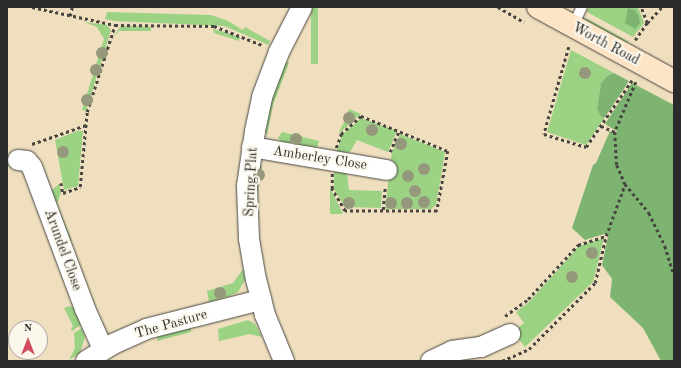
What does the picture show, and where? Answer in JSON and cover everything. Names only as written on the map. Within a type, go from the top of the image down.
[{"type":"street","name":"Spring Plat","points":[[284,361],[261,300],[251,251],[248,214],[252,147],[262,97],[279,52],[302,7]]},
{"type":"street","name":"Worth Road","points":[[538,7],[674,81]]},
{"type":"street","name":"Amberley Close","points":[[252,147],[387,170]]},
{"type":"street","name":"Arundel Close","points":[[18,156],[27,161],[32,167],[85,309],[102,349]]},
{"type":"street","name":"The Pasture","points":[[86,361],[102,349],[146,329],[261,300]]},
{"type":"street","points":[[431,361],[452,351],[481,347],[505,327]]},
{"type":"path","points":[[32,7],[115,25],[214,26],[279,52]]},
{"type":"path","points":[[70,16],[72,7]]},
{"type":"path","points":[[647,23],[662,7]]},
{"type":"path","points":[[61,183],[63,193],[80,187],[90,100],[115,25]]},
{"type":"path","points":[[575,27],[544,134],[586,147],[632,80]]},
{"type":"path","points":[[636,82],[614,132],[617,165],[625,184],[649,213],[665,246],[674,275]]},
{"type":"path","points":[[18,156],[86,125]]},
{"type":"path","points":[[601,126],[614,132]]},
{"type":"path","points":[[383,210],[390,151],[399,131]]},
{"type":"path","points":[[502,361],[529,349],[594,283],[606,236],[625,184]]},
{"type":"path","points":[[505,327],[528,299],[578,245],[606,236]]},
{"type":"green space","points":[[311,7],[318,7],[318,64],[311,64]]},
{"type":"green space","points":[[589,7],[638,7],[644,23],[633,37],[587,12]]},
{"type":"green space","points":[[628,8],[635,10],[639,16],[640,23],[635,29],[625,23]]},
{"type":"green space","points":[[107,12],[211,15],[228,21],[243,30],[245,27],[270,41],[269,45],[224,26],[115,21],[105,19]]},
{"type":"green space","points":[[586,18],[628,41],[626,46],[584,22]]},
{"type":"green space","points":[[84,22],[107,25],[111,30],[86,111],[82,110],[104,39],[97,27]]},
{"type":"green space","points":[[120,27],[151,27],[151,31],[119,31],[113,38]]},
{"type":"green space","points":[[213,29],[240,37],[239,41],[214,33]]},
{"type":"green space","points":[[571,50],[614,73],[607,76],[601,83],[597,109],[601,117],[605,117],[586,145],[547,132]]},
{"type":"green space","points":[[283,60],[289,63],[273,105],[267,135],[264,131],[268,104]]},
{"type":"green space","points":[[614,73],[629,81],[605,117],[601,117],[597,109],[601,83],[607,76]]},
{"type":"green space","points":[[632,83],[674,105],[674,361],[661,361],[643,328],[610,297],[612,279],[602,265],[608,236],[604,234],[585,240],[572,228],[593,165],[596,163],[610,131],[618,132],[605,124]]},
{"type":"green space","points":[[349,109],[361,114],[338,134],[344,122]]},
{"type":"green space","points":[[361,118],[397,131],[388,152],[357,140],[350,152],[336,153],[342,135]]},
{"type":"green space","points":[[77,131],[83,131],[78,186],[64,190],[55,140]]},
{"type":"green space","points":[[282,132],[319,141],[317,148],[283,143],[278,138]]},
{"type":"green space","points":[[400,134],[445,152],[436,205],[431,209],[385,209],[392,152]]},
{"type":"green space","points":[[256,165],[262,166],[255,209],[249,208]]},
{"type":"green space","points":[[334,167],[347,174],[349,190],[382,191],[381,208],[345,207],[334,189]]},
{"type":"green space","points":[[59,184],[61,192],[57,204],[72,241],[69,242],[51,191]]},
{"type":"green space","points":[[330,188],[343,214],[330,214]]},
{"type":"green space","points":[[604,238],[593,282],[525,347],[513,332],[524,323],[516,312],[529,302],[579,246]]},
{"type":"green space","points":[[243,269],[245,280],[238,292],[223,299],[209,302],[207,291],[233,283]]},
{"type":"green space","points":[[70,306],[74,308],[81,325],[72,331],[71,329],[73,326],[64,308]]},
{"type":"green space","points":[[248,320],[255,324],[262,337],[250,334],[219,341],[218,329]]},
{"type":"green space","points":[[191,327],[191,332],[157,341],[158,334]]},
{"type":"green space","points":[[82,328],[85,337],[80,353],[69,360],[75,348],[74,333]]}]
